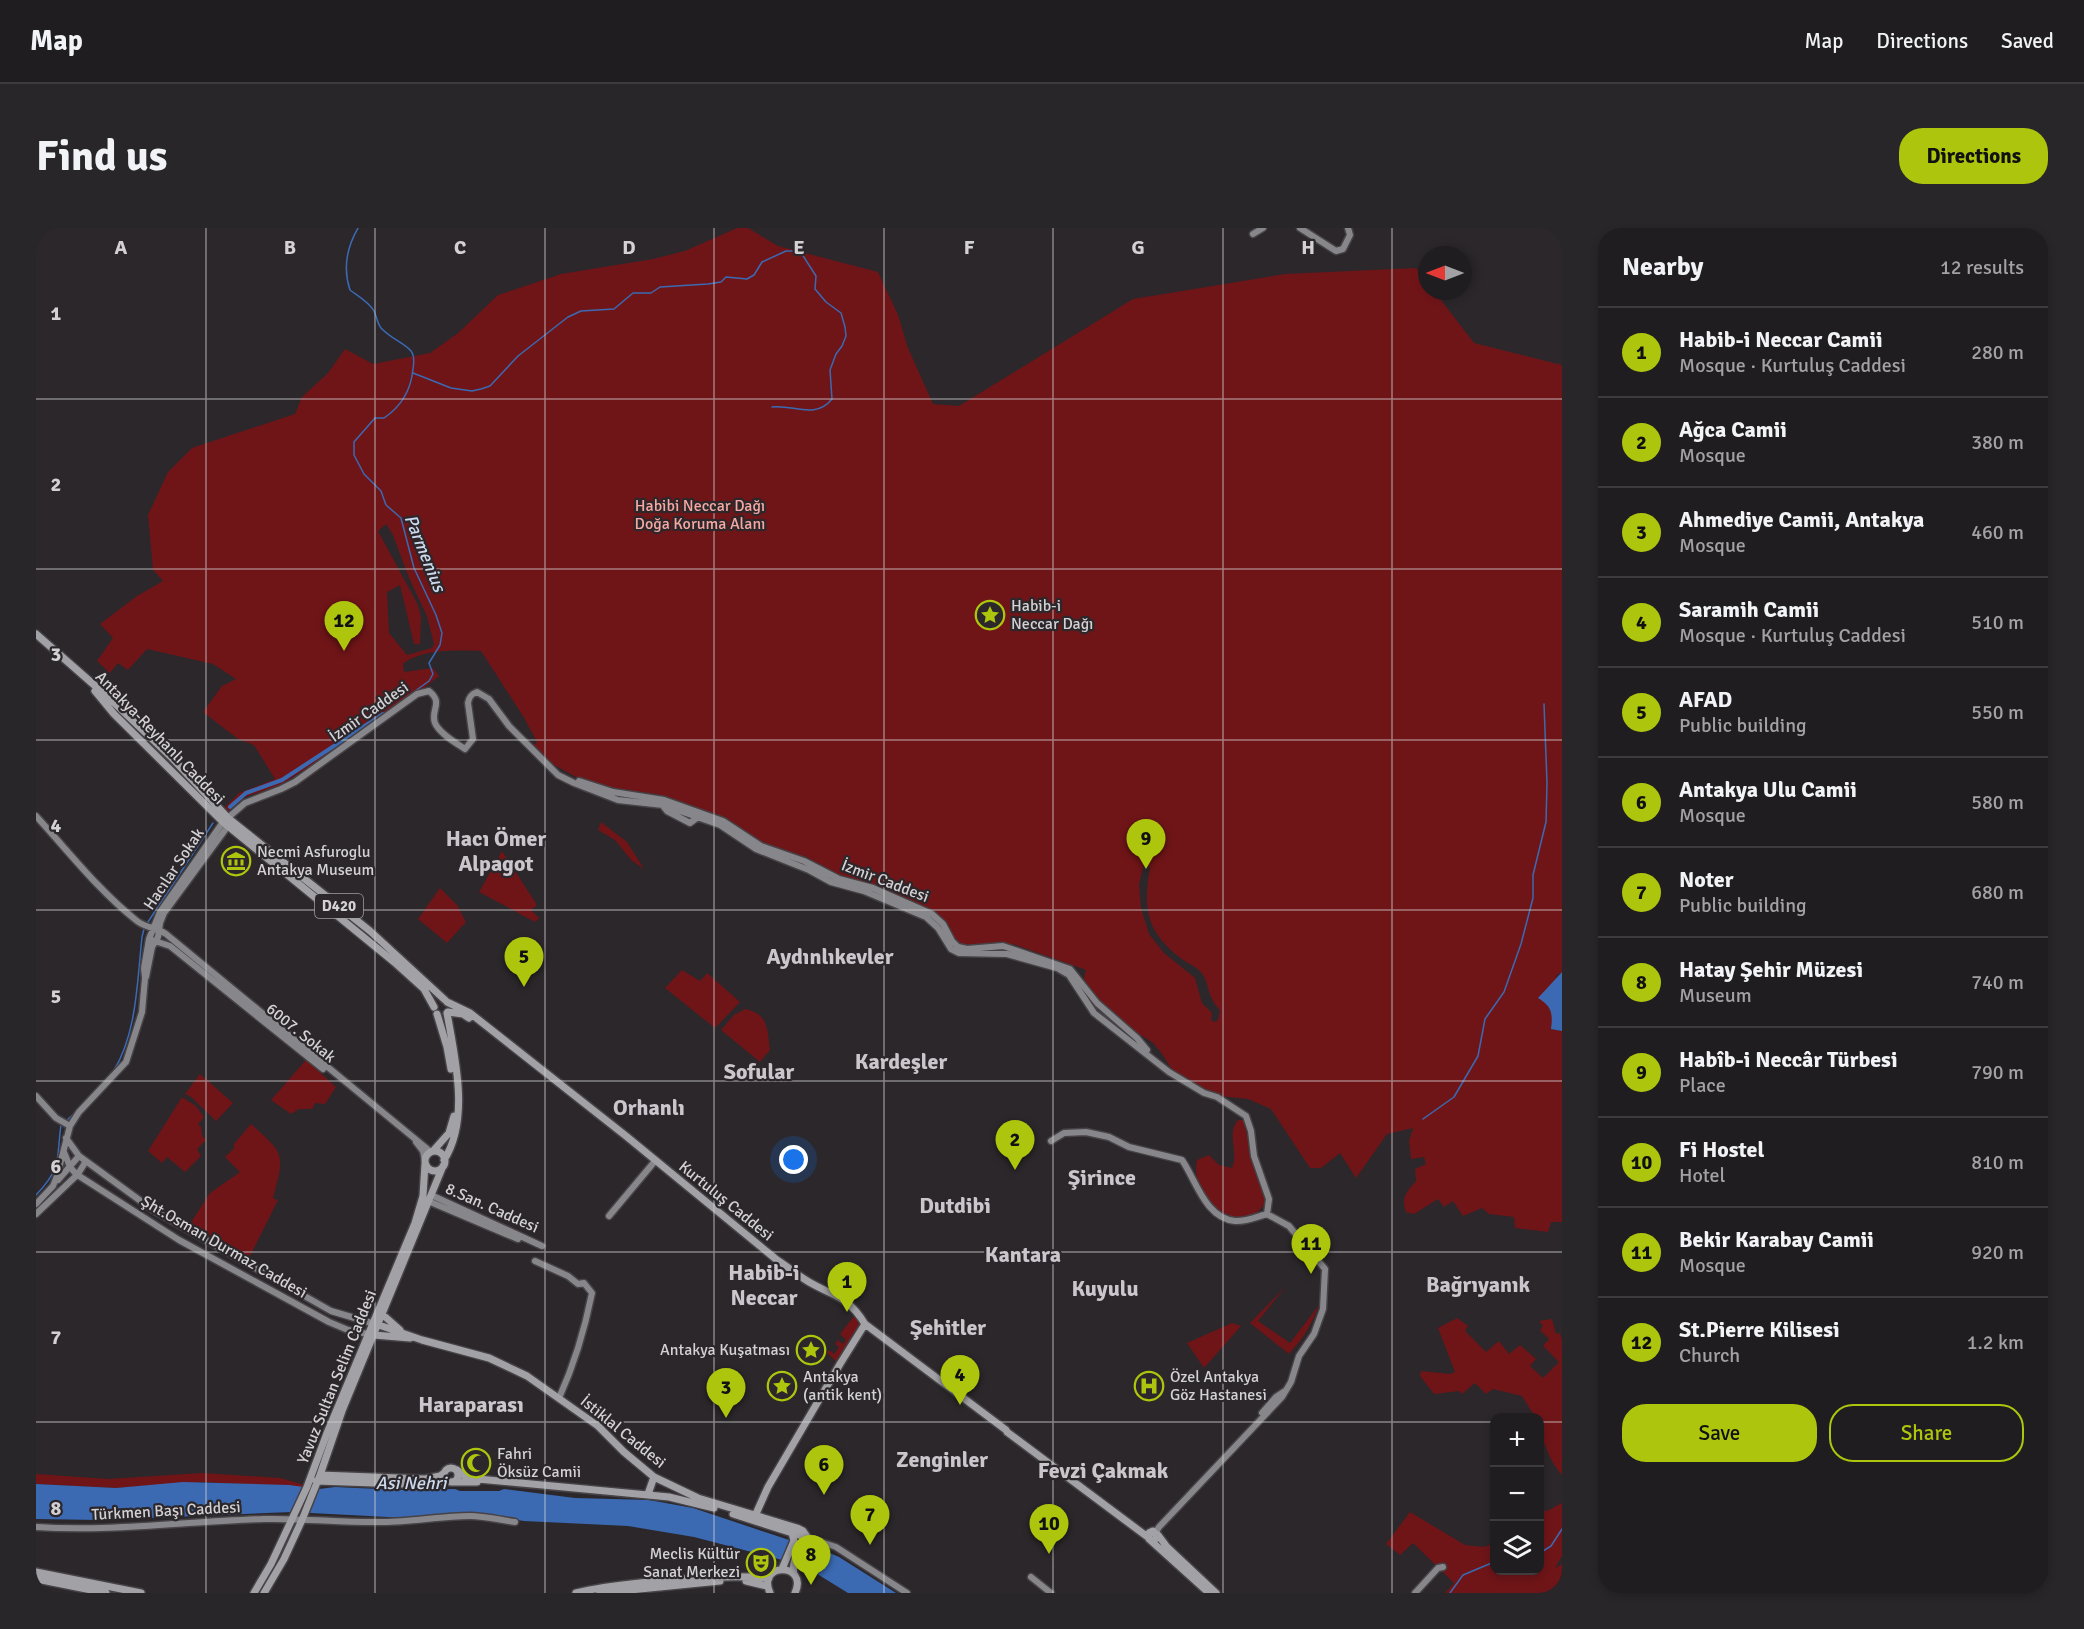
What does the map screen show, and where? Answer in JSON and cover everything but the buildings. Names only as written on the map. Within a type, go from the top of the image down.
[{"type":"main road","name":"Antakya-Reyhanlı Caddesi","points":[[36,634],[79,672],[114,714],[226,822]]},
{"type":"main road","name":"D420","points":[[226,822],[370,931],[446,1001]]},
{"type":"main road","name":"D420","points":[[226,822],[424,989],[435,1011]]},
{"type":"main road","points":[[432,1151],[441,1153],[444,1163],[438,1170],[432,1171],[425,1162],[426,1156],[449,1133],[455,1109],[450,1063],[435,1011],[437,1001],[446,1001],[470,1013],[518,1051]]},
{"type":"main road","points":[[446,1001],[449,1006],[448,1012]]},
{"type":"main road","points":[[435,1011],[444,1015],[448,1012],[463,1014],[518,1051]]},
{"type":"main road","name":"Yavuz Sultan Selim Caddesi","points":[[376,1324],[383,1315],[455,1136],[459,1118],[454,1050],[448,1012]]},
{"type":"main road","name":"Kurtuluş Caddesi","points":[[518,1051],[777,1260],[802,1278],[847,1301],[855,1308],[865,1324],[1048,1464],[1154,1535]]},
{"type":"main road","name":"Yavuz Sultan Selim Caddesi","points":[[264,1593],[284,1559],[312,1473],[376,1324],[415,1223],[423,1196],[425,1162]]},
{"type":"main road","name":"İstiklal Caddesi","points":[[383,1315],[405,1333]]},
{"type":"main road","name":"İstiklal Caddesi","points":[[376,1324],[422,1340],[489,1358],[527,1376],[604,1431],[654,1477],[698,1498],[797,1528],[803,1531],[805,1541]]},
{"type":"main road","points":[[755,1516],[769,1485],[865,1324]]},
{"type":"main road","name":"Yavuz Sultan Selim Caddesi","points":[[254,1593],[318,1481],[371,1334]]},
{"type":"main road","name":"İstiklal Caddesi","points":[[371,1334],[422,1340]]},
{"type":"main road","points":[[318,1481],[425,1479],[444,1473],[450,1467],[467,1478],[669,1497],[713,1508],[805,1541],[794,1564],[794,1574],[798,1583],[796,1593]]},
{"type":"main road","points":[[450,1481],[458,1477],[457,1470]]},
{"type":"main road","points":[[312,1473],[318,1481]]},
{"type":"main road","points":[[444,1473],[450,1481]]},
{"type":"main road","points":[[648,1494],[654,1477]]},
{"type":"main road","points":[[318,1481],[404,1484],[450,1481],[500,1482]]},
{"type":"main road","points":[[1154,1535],[1209,1593]]},
{"type":"main road","points":[[1154,1535],[1216,1593]]},
{"type":"main road","points":[[769,1586],[774,1572],[783,1565],[793,1537]]},
{"type":"main road","points":[[783,1565],[794,1574]]},
{"type":"main road","points":[[36,1572],[141,1593]]},
{"type":"main road","points":[[576,1593],[614,1586],[723,1577],[769,1586]]},
{"type":"main road","points":[[36,1579],[106,1593]]},
{"type":"main road","points":[[600,1593],[743,1580],[769,1586]]},
{"type":"street","points":[[1253,234],[1263,228]]},
{"type":"street","points":[[1300,228],[1336,250],[1343,249],[1350,235],[1348,228]]},
{"type":"street","name":"İzmir Caddesi","points":[[226,822],[245,803],[295,782],[423,691],[429,691],[434,695],[437,704],[434,719],[436,726],[465,749],[473,739],[469,698],[472,693],[483,693],[509,726],[558,775],[594,792],[618,800],[662,805],[724,827],[756,849],[809,870],[831,882],[864,891],[926,917],[938,928],[951,949],[959,953],[1007,954],[1064,972],[1073,978],[1094,1013],[1159,1064],[1204,1093],[1239,1109],[1246,1116],[1251,1131],[1254,1156],[1269,1199],[1267,1214]]},
{"type":"street","name":"İzmir Caddesi","points":[[558,775],[613,792],[664,800],[723,820],[761,846],[804,861],[839,879],[873,888],[932,914],[943,924],[958,947],[967,949],[1003,946],[1070,969],[1097,1003],[1137,1038],[1159,1064]]},
{"type":"street","name":"6007. Sokak","points":[[36,816],[107,896],[142,924],[154,928],[432,1151]]},
{"type":"street","name":"Hacılar Sokak","points":[[70,1167],[64,1151],[65,1124],[126,1062],[142,1012],[144,968],[154,928],[165,905],[226,822]]},
{"type":"street","name":"6007. Sokak","points":[[152,940],[170,946],[406,1134],[419,1145],[425,1162]]},
{"type":"street","points":[[36,1096],[65,1124]]},
{"type":"street","points":[[1051,1141],[1064,1132],[1086,1132],[1109,1137],[1129,1147],[1182,1160],[1201,1195],[1216,1214],[1234,1221],[1243,1221],[1267,1214],[1288,1226],[1324,1268],[1323,1309],[1314,1334],[1299,1356],[1291,1382],[1281,1400],[1159,1527],[1154,1535]]},
{"type":"street","points":[[36,1204],[79,1156],[66,1138]]},
{"type":"street","points":[[52,1186],[64,1151]]},
{"type":"street","name":"Şht.Osman Durmaz Caddesi","points":[[79,1156],[153,1210],[198,1236],[331,1311],[376,1324]]},
{"type":"street","points":[[36,1214],[87,1161]]},
{"type":"street","points":[[609,1216],[655,1161]]},
{"type":"street","name":"Şht.Osman Durmaz Caddesi","points":[[70,1167],[76,1174],[179,1240],[236,1273],[329,1322],[348,1330],[371,1334]]},
{"type":"street","name":"8.San. Caddesi","points":[[429,1198],[518,1239]]},
{"type":"street","name":"8.San. Caddesi","points":[[429,1198],[542,1246]]},
{"type":"street","points":[[535,1261],[568,1276],[578,1284],[584,1283],[592,1293],[587,1321],[559,1398]]},
{"type":"street","name":"Türkmen Başı Caddesi","points":[[36,1527],[81,1529],[298,1518],[350,1523],[404,1522],[468,1516],[515,1522]]},
{"type":"street","points":[[805,1541],[836,1547],[907,1593]]},
{"type":"street","points":[[1415,1593],[1438,1568],[1443,1568]]},
{"type":"street","points":[[1031,1577],[1051,1593]]},
{"type":"green space","name":"Habibi Neccar Dağı Doğa Koruma Alanı","points":[[737,228],[748,228],[778,246],[878,272],[898,315],[908,348],[933,404],[959,406],[1133,299],[1285,274],[1416,268],[1418,271],[1418,300],[1441,300],[1474,343],[1562,365],[1562,972],[1557,975],[1546,1003],[1553,1015],[1551,1029],[1562,1031],[1562,1222],[1551,1222],[1548,1232],[1515,1228],[1514,1217],[1489,1214],[1482,1208],[1463,1216],[1453,1201],[1444,1207],[1438,1199],[1414,1214],[1406,1212],[1404,1199],[1416,1181],[1415,1169],[1426,1164],[1424,1157],[1411,1159],[1409,1141],[1413,1128],[1387,1134],[1356,1178],[1340,1153],[1321,1168],[1310,1168],[1271,1109],[1248,1099],[1210,1095],[1173,1071],[1152,1042],[1121,1023],[1086,991],[1084,977],[1086,970],[1013,944],[1010,950],[982,948],[965,950],[936,915],[836,878],[809,858],[755,843],[730,821],[656,794],[592,786],[547,761],[534,745],[537,742],[523,716],[481,651],[429,653],[410,659],[403,664],[404,672],[433,668],[439,676],[320,760],[280,785],[245,797],[227,812],[224,808],[239,793],[275,779],[254,745],[238,739],[203,712],[222,686],[236,679],[213,664],[147,649],[128,670],[118,663],[110,673],[97,661],[113,638],[100,624],[137,596],[163,581],[153,570],[148,515],[168,472],[192,448],[295,414],[302,397],[328,373],[345,349],[373,364],[430,353],[458,333],[498,295],[561,274],[653,259],[685,251]],"holes":[[[386,524],[393,535],[409,578],[427,616],[434,644],[432,648],[407,655],[389,633],[387,592],[400,585],[414,644],[420,644],[421,617],[418,605],[378,531]],[[1144,864],[1150,867],[1147,907],[1153,928],[1168,947],[1203,975],[1212,999],[1220,1010],[1218,1020],[1215,1022],[1211,1020],[1212,1013],[1202,1003],[1195,978],[1164,953],[1149,934],[1141,908],[1139,884]]]},
{"type":"green space","points":[[601,822],[627,842],[644,869],[631,860],[615,840],[598,830]]},
{"type":"green space","points":[[502,851],[537,905],[531,910],[539,918],[535,922],[479,892]]},
{"type":"green space","points":[[440,888],[457,905],[466,922],[447,943],[418,919]]},
{"type":"green space","points":[[682,970],[700,981],[707,973],[740,1002],[715,1028],[665,988]]},
{"type":"green space","points":[[745,1009],[759,1015],[767,1029],[770,1050],[760,1062],[721,1030],[734,1015]]},
{"type":"green space","points":[[306,1060],[336,1087],[325,1104],[315,1103],[312,1109],[299,1109],[291,1114],[271,1100]]},
{"type":"green space","points":[[200,1074],[233,1103],[216,1121],[185,1094]]},
{"type":"green space","points":[[182,1097],[196,1106],[204,1117],[198,1124],[206,1140],[197,1149],[201,1156],[185,1172],[167,1157],[162,1163],[148,1151]]},
{"type":"green space","points":[[1238,1120],[1244,1120],[1250,1151],[1266,1199],[1264,1205],[1256,1213],[1238,1218],[1219,1213],[1207,1201],[1199,1184],[1196,1168],[1197,1160],[1209,1155],[1219,1165],[1232,1168],[1234,1162],[1233,1131]]},
{"type":"green space","points":[[251,1124],[276,1149],[280,1163],[273,1198],[278,1200],[249,1258],[190,1224],[210,1193],[240,1172],[225,1157]]},
{"type":"green space","points":[[1286,1286],[1258,1321],[1290,1343],[1319,1305],[1307,1331],[1289,1354],[1250,1323]]},
{"type":"green space","points":[[854,1316],[864,1323],[837,1362],[827,1353],[829,1350],[834,1354],[839,1347],[835,1344],[838,1340],[843,1344],[846,1340],[840,1334]]},
{"type":"green space","points":[[1457,1318],[1468,1326],[1465,1331],[1486,1352],[1499,1341],[1509,1354],[1520,1345],[1536,1359],[1530,1366],[1543,1378],[1559,1362],[1543,1346],[1549,1339],[1540,1330],[1543,1326],[1539,1321],[1552,1319],[1556,1334],[1560,1333],[1562,1340],[1562,1475],[1546,1448],[1544,1413],[1533,1413],[1522,1396],[1493,1389],[1486,1394],[1475,1383],[1462,1394],[1459,1391],[1434,1394],[1420,1376],[1421,1371],[1450,1374],[1455,1372],[1438,1328]]},
{"type":"green space","points":[[1232,1323],[1241,1326],[1204,1368],[1187,1343]]},
{"type":"green space","points":[[202,1473],[280,1478],[305,1485],[304,1488],[204,1482],[116,1488],[36,1484],[36,1474],[108,1479]]},
{"type":"green space","points":[[1562,1503],[1562,1556],[1555,1568],[1562,1564],[1562,1593],[1445,1593],[1454,1583],[1413,1543],[1400,1555],[1386,1544],[1410,1512],[1465,1545],[1484,1547],[1490,1545],[1490,1575],[1544,1575],[1544,1510],[1547,1511]]},
{"type":"water","points":[[1562,972],[1562,1031],[1551,1029],[1550,1011],[1546,1004],[1538,998]]},
{"type":"water","points":[[183,1482],[289,1485],[319,1489],[335,1487],[499,1491],[504,1489],[575,1498],[649,1500],[693,1508],[820,1549],[839,1557],[896,1593],[848,1593],[814,1572],[790,1562],[694,1537],[628,1526],[524,1521],[478,1514],[407,1518],[292,1512],[100,1520],[36,1519],[36,1484],[116,1488]]},
{"type":"waterway","name":"Parmenius","points":[[358,228],[347,258],[350,290],[372,308],[381,328],[411,351],[414,362],[412,377],[404,397],[384,418],[375,418],[354,442],[354,455],[364,474],[381,491],[386,505],[401,518],[414,568],[442,633],[440,645],[429,663],[433,674],[429,681],[383,714]]},
{"type":"waterway","points":[[413,373],[451,388],[472,391],[481,389],[490,386],[518,356],[568,317],[581,311],[614,309],[633,293],[651,293],[660,287],[708,284],[721,282],[726,277],[747,279],[754,275],[762,262],[786,251],[800,251],[816,276],[815,289],[826,302],[841,313],[846,336],[830,370],[832,399],[818,409],[811,410],[772,407]]},
{"type":"waterway","points":[[1423,1119],[1454,1097],[1478,1056],[1485,1019],[1504,992],[1521,944],[1533,898],[1533,875],[1546,822],[1544,704]]},
{"type":"waterway","name":"Parmenius","points":[[230,807],[246,793],[282,780],[383,714]]},
{"type":"waterway","points":[[146,925],[213,823]]},
{"type":"waterway","points":[[113,1072],[127,1041],[135,1007],[144,929]]},
{"type":"waterway","points":[[67,1120],[77,1111]]},
{"type":"waterway","points":[[36,1195],[51,1177],[57,1162],[61,1125]]},
{"type":"waterway","points":[[1544,1550],[1551,1546],[1562,1529]]},
{"type":"waterway","points":[[1450,1593],[1463,1575],[1490,1564]]},
{"type":"place","name":"Habib-i Neccar Dağı","points":[[990,615]]},
{"type":"place","name":"St.Pierre Kilisesi","points":[[344,651]]},
{"type":"place","name":"Necmi Asfuroglu Antakya Museum","points":[[236,861]]},
{"type":"place","name":"Habîb-i Neccâr Türbesi","points":[[1146,869]]},
{"type":"place","name":"AFAD","points":[[524,987]]},
{"type":"place","name":"Ağca Camii","points":[[1015,1170]]},
{"type":"place","name":"Bekir Karabay Camii","points":[[1311,1274]]},
{"type":"place","name":"Habib-i Neccar Camii","points":[[847,1312]]},
{"type":"place","name":"Antakya Kuşatması","points":[[811,1350]]},
{"type":"place","name":"Antakya (antik kent)","points":[[782,1386]]},
{"type":"place","name":"Özel Antakya Göz Hastanesi","points":[[1149,1386]]},
{"type":"place","name":"Saramih Camii","points":[[960,1405]]},
{"type":"place","name":"Ahmediye Camii, Antakya","points":[[726,1418]]},
{"type":"place","name":"Fahri Öksüz Camii","points":[[476,1463]]},
{"type":"place","name":"Antakya Ulu Camii","points":[[824,1495]]},
{"type":"place","name":"Noter","points":[[870,1545]]},
{"type":"place","name":"Fi Hostel","points":[[1049,1554]]},
{"type":"place","name":"Meclis Kültür Sanat Merkezi","points":[[761,1563]]},
{"type":"place","name":"Hatay Şehir Müzesi","points":[[811,1585]]},
{"type":"district","name":"Hacı Ömer Alpagot","points":[[496,850]]},
{"type":"district","name":"Aydınlıkevler","points":[[830,956]]},
{"type":"district","name":"Kardeşler","points":[[901,1061]]},
{"type":"district","name":"Sofular","points":[[759,1071]]},
{"type":"district","name":"Orhanlı","points":[[649,1107]]},
{"type":"district","name":"Şirince","points":[[1102,1177]]},
{"type":"district","name":"Dutdibi","points":[[955,1205]]},
{"type":"district","name":"Kantara","points":[[1023,1254]]},
{"type":"district","name":"Habib-i Neccar","points":[[764,1284]]},
{"type":"district","name":"Bağrıyanık","points":[[1478,1284]]},
{"type":"district","name":"Kuyulu","points":[[1105,1288]]},
{"type":"district","name":"Şehitler","points":[[948,1327]]},
{"type":"district","name":"Haraparası","points":[[471,1404]]},
{"type":"district","name":"Zenginler","points":[[942,1459]]},
{"type":"district","name":"Fevzi Çakmak","points":[[1103,1470]]},
{"type":"water label","name":"Asi Nehri","points":[[411,1483]]}]
